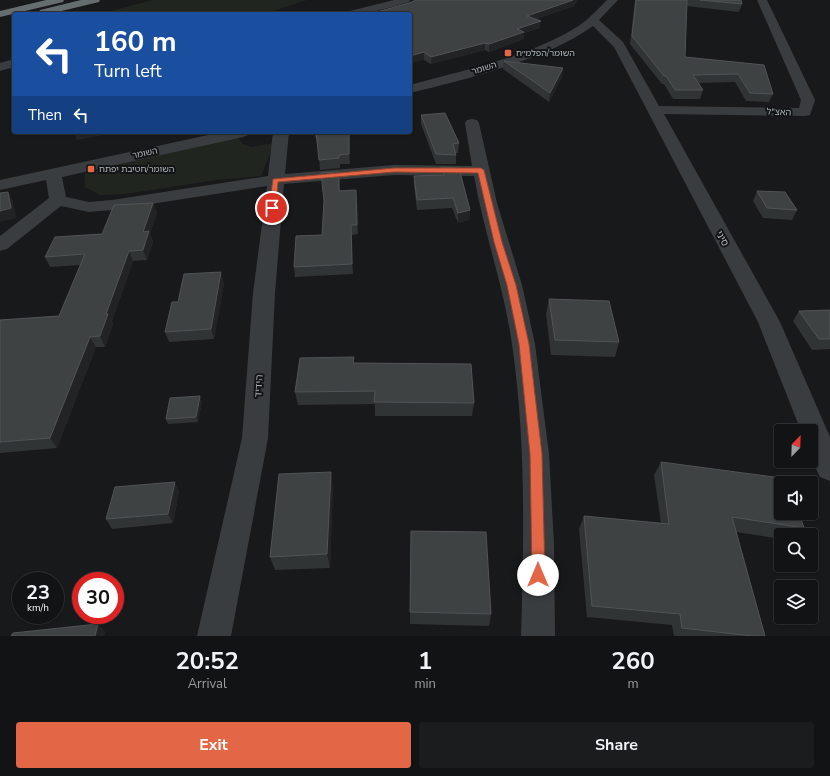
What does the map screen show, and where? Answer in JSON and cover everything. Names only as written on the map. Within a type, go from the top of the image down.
[{"type":"highway","points":[[0,14],[59,0]]},
{"type":"highway","points":[[45,12],[95,0]]},
{"type":"highway","points":[[0,23],[12,20]]},
{"type":"street","points":[[358,12],[405,0]]},
{"type":"street","name":"השומר","points":[[412,88],[527,53],[579,30],[593,20],[613,0]]},
{"type":"street","name":"האצ\"ל","points":[[654,110],[805,112],[808,100],[762,0]]},
{"type":"street","name":"סיני","points":[[593,20],[619,45],[769,322],[830,470]]},
{"type":"street","points":[[0,67],[12,64]]},
{"type":"street","points":[[472,123],[481,170],[498,242],[512,285],[524,344],[536,454],[539,544],[538,636]]},
{"type":"street","name":"השומר","points":[[0,185],[234,134]]},
{"type":"street","name":"הידיד","points":[[214,636],[255,438],[264,293],[280,134]]},
{"type":"street","points":[[58,200],[89,207],[112,205],[275,180],[394,170],[481,170]]},
{"type":"street","points":[[52,173],[56,184],[58,200]]},
{"type":"street","points":[[0,245],[58,200]]},
{"type":"shaded area","points":[[153,0],[307,0],[269,12],[107,12]]},
{"type":"shaded area","points":[[238,137],[243,144],[251,147],[274,143],[261,176],[217,180],[125,194],[100,195],[85,187],[85,173]]},
{"type":"building","points":[[416,0],[573,0],[527,16],[541,21],[517,29],[524,32],[489,44],[485,43],[431,57],[424,52],[412,55],[412,12],[377,12]]},
{"type":"building","points":[[636,0],[687,0],[685,57],[764,65],[773,94],[750,93],[738,74],[693,75],[703,90],[675,90],[666,76],[664,76],[632,36]]},
{"type":"building","points":[[700,0],[741,0],[742,4]]},
{"type":"building","points":[[504,61],[563,68],[550,93]]},
{"type":"building","points":[[445,113],[459,143],[453,144],[456,155],[436,154],[421,115]]},
{"type":"building","points":[[316,134],[349,134],[349,154],[339,155],[339,158],[319,160]]},
{"type":"building","points":[[441,167],[459,168],[470,210],[458,213],[453,198],[417,200],[414,176],[444,175]]},
{"type":"building","points":[[339,172],[339,191],[356,190],[357,225],[351,225],[352,264],[294,267],[296,236],[322,235],[324,201],[321,173]]},
{"type":"building","points":[[757,191],[785,192],[797,210],[767,208]]},
{"type":"building","points":[[8,192],[11,208],[0,211],[0,193]]},
{"type":"building","points":[[153,203],[143,232],[149,231],[143,250],[129,251],[106,314],[108,314],[100,336],[90,337],[50,438],[0,442],[0,320],[59,316],[85,254],[45,257],[55,237],[102,234],[114,205]]},
{"type":"building","points":[[221,272],[211,329],[165,332],[172,302],[178,302],[184,274]]},
{"type":"building","points":[[549,299],[609,301],[619,342],[555,340]]},
{"type":"building","points":[[830,310],[830,339],[819,339],[799,311]]},
{"type":"building","points":[[354,357],[353,363],[471,364],[474,403],[374,402],[375,391],[295,392],[300,358]]},
{"type":"building","points":[[200,396],[196,417],[166,419],[170,398]]},
{"type":"building","points":[[661,462],[774,477],[774,520],[801,520],[804,528],[732,517],[765,636],[752,636],[682,628],[680,614],[592,606],[584,516],[669,524]]},
{"type":"building","points":[[331,472],[327,554],[270,557],[279,474]]},
{"type":"building","points":[[175,482],[168,514],[106,519],[115,487]]},
{"type":"building","points":[[411,531],[486,532],[491,614],[410,612]]},
{"type":"building","points":[[98,624],[95,636],[11,636],[13,633]]},
{"type":"place","name":"השומר/הפלמ״ח","points":[[508,53]]},
{"type":"place","name":"השומר/חטיבת יפתח","points":[[91,169]]},
{"type":"route","points":[[272,208],[275,180],[394,170],[481,170],[498,242],[512,285],[524,344],[536,454],[539,544],[538,575]]}]
